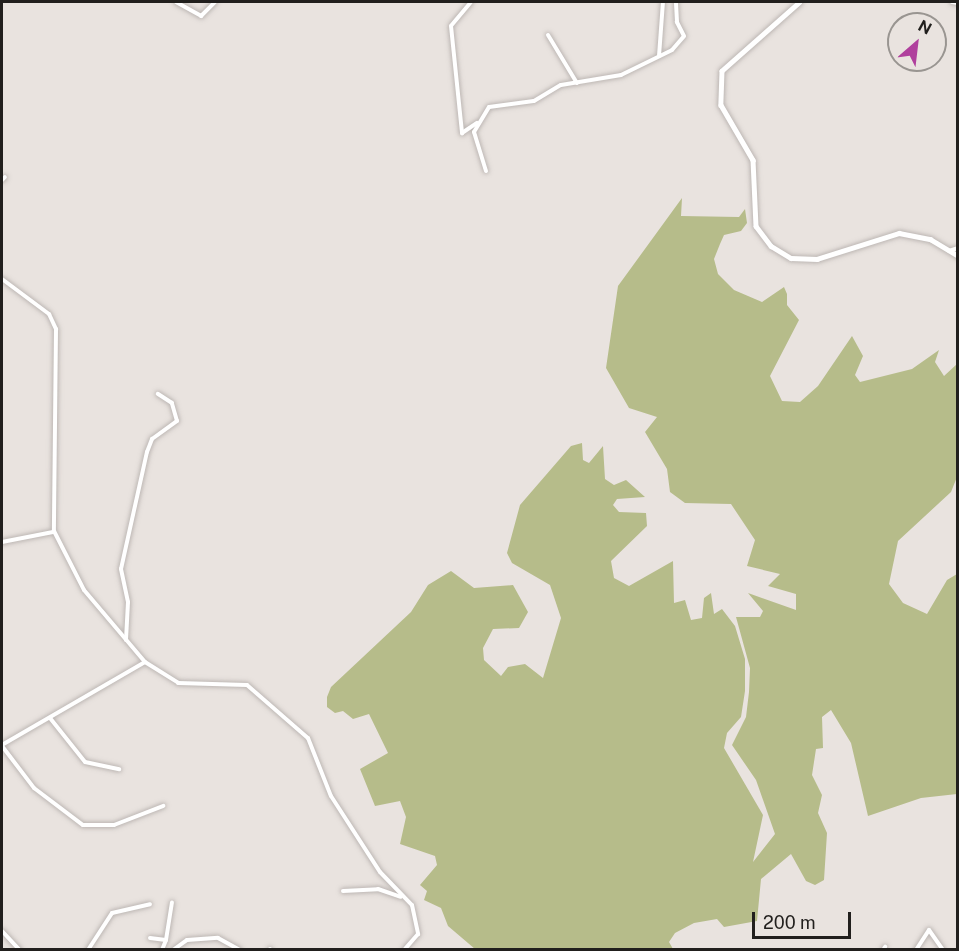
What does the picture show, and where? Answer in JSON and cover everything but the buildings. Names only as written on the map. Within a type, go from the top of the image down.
[{"type":"main road","points":[[800,2],[722,71],[721,105],[753,160],[756,226],[771,246],[791,258],[817,259],[899,233],[949,250],[957,256]]},
{"type":"street","points":[[176,2],[201,16],[215,2]]},
{"type":"street","points":[[471,2],[451,26],[462,133],[480,121],[498,102],[534,101],[577,82],[621,75],[675,49],[684,36],[676,22],[676,2]]},
{"type":"street","points":[[659,56],[663,2]]},
{"type":"street","points":[[952,2],[957,3]]},
{"type":"street","points":[[548,35],[577,82]]},
{"type":"street","points":[[653,58],[658,48]]},
{"type":"street","points":[[480,121],[475,137],[486,171]]},
{"type":"street","points":[[949,250],[957,248]]},
{"type":"street","points":[[2,279],[49,314],[56,328],[54,531],[84,590],[145,662],[178,683],[234,684],[257,690],[308,738],[331,796],[389,884],[411,905],[418,934],[404,950]]},
{"type":"street","points":[[126,640],[128,602],[121,569],[147,452],[152,439],[177,421],[172,403],[158,394]]},
{"type":"street","points":[[2,542],[54,531]]},
{"type":"street","points":[[145,662],[2,746],[34,788],[83,825],[114,825],[163,806]]},
{"type":"street","points":[[50,718],[85,762],[119,769]]},
{"type":"street","points":[[388,891],[389,884]]},
{"type":"street","points":[[343,891],[388,891],[404,898]]},
{"type":"street","points":[[162,950],[166,940],[172,902]]},
{"type":"street","points":[[88,950],[118,909],[150,904]]},
{"type":"street","points":[[916,950],[929,930],[943,950]]},
{"type":"street","points":[[2,931],[20,950]]},
{"type":"street","points":[[150,938],[166,940]]},
{"type":"street","points":[[173,950],[187,940],[218,938],[240,950]]},
{"type":"green space","points":[[682,198],[681,216],[739,217],[745,209],[747,223],[741,231],[724,235],[714,259],[718,274],[734,290],[762,302],[784,287],[787,294],[787,305],[799,320],[770,376],[782,401],[800,402],[818,386],[852,336],[863,356],[855,375],[860,382],[912,369],[939,350],[935,362],[944,376],[957,364],[957,477],[951,492],[898,541],[889,584],[903,603],[927,614],[947,580],[957,574],[957,794],[921,798],[868,816],[851,743],[831,710],[822,717],[823,748],[816,749],[812,775],[822,795],[818,813],[827,833],[824,880],[815,885],[806,881],[791,854],[761,879],[757,921],[724,927],[717,919],[694,923],[675,933],[669,942],[673,949],[475,949],[448,926],[441,908],[424,900],[427,891],[420,885],[437,865],[435,856],[400,844],[406,817],[400,801],[375,806],[360,769],[388,753],[369,714],[353,719],[343,711],[335,713],[327,707],[327,697],[331,687],[411,612],[428,585],[451,571],[474,588],[513,585],[528,612],[519,628],[493,629],[483,648],[484,660],[501,676],[508,667],[525,664],[543,678],[561,618],[550,585],[512,563],[507,553],[520,505],[571,446],[582,443],[583,460],[589,463],[603,446],[605,479],[614,485],[626,480],[645,497],[617,499],[613,505],[619,512],[646,513],[647,526],[611,561],[614,578],[629,586],[673,561],[674,603],[685,600],[691,620],[702,618],[704,598],[711,593],[714,614],[722,609],[735,626],[745,659],[745,691],[741,717],[727,733],[724,748],[763,815],[753,862],[775,834],[756,780],[732,745],[746,717],[750,668],[736,617],[760,617],[763,611],[748,593],[796,610],[796,594],[768,586],[780,574],[747,566],[755,540],[731,504],[685,503],[670,492],[667,469],[645,432],[657,417],[629,408],[606,368],[618,286]]}]
